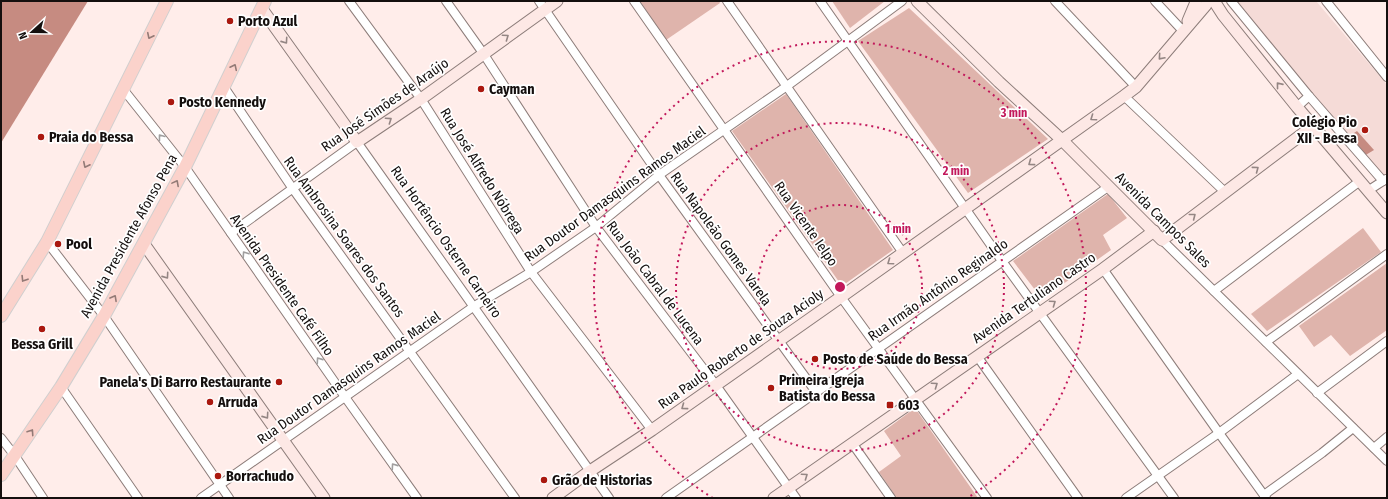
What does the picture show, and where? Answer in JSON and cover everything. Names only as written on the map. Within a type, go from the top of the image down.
[{"type":"main road","points":[[1,316],[47,242],[167,1]]},
{"type":"main road","name":"Avenida Presidente Afonso Pena","points":[[1,475],[61,387],[104,316],[185,167],[263,4]]},
{"type":"street","name":"Rua José Alfredo Nóbrega","points":[[349,1],[421,99],[531,272],[652,430]]},
{"type":"street","name":"Rua João Cabral de Lucena","points":[[446,1],[483,53],[596,227],[715,384],[796,498]]},
{"type":"street","name":"Rua José Simões de Araújo","points":[[231,233],[357,142],[421,99],[483,53],[542,5],[556,1]]},
{"type":"street","name":"Rua Vicente Ielpo","points":[[634,1],[841,297],[987,498]]},
{"type":"street","points":[[727,1],[903,253]]},
{"type":"street","points":[[820,1],[849,40],[1039,313],[1174,498]]},
{"type":"street","name":"Rua Doutor Damasquins Ramos Maciel","points":[[201,498],[473,307],[531,272],[596,227],[659,175],[787,86],[902,1]]},
{"type":"street","name":"Avenida Campos Sales","points":[[917,1],[999,82],[1062,140],[1387,461]]},
{"type":"street","points":[[1055,1],[1136,87]]},
{"type":"street","points":[[1155,1],[1185,29]]},
{"type":"street","points":[[1231,1],[1309,96],[1385,179],[1369,190]]},
{"type":"street","points":[[1326,1],[1387,77]]},
{"type":"street","points":[[1205,2],[1223,15],[1297,107],[1387,213]]},
{"type":"street","name":"Rua Paulo Roberto de Souza Acioly","points":[[553,498],[966,209],[1136,87],[1185,29],[1205,2]]},
{"type":"street","name":"Rua Hortêncio Osterne Carneiro","points":[[263,4],[357,142],[609,498]]},
{"type":"street","name":"Rua Napoleão Gomes Varela","points":[[542,5],[659,175],[816,392]]},
{"type":"street","name":"Rua Ambrosina Soares dos Santos","points":[[224,87],[293,189],[515,498]]},
{"type":"street","name":"Avenida Presidente Café Filho","points":[[123,89],[185,167],[417,498]]},
{"type":"street","points":[[1124,96],[1225,192]]},
{"type":"street","points":[[1297,107],[1309,96]]},
{"type":"street","points":[[1162,240],[1313,126]]},
{"type":"street","points":[[1214,291],[1360,181]]},
{"type":"street","name":"Rua Irmão Antônio Reginaldo","points":[[666,498],[1108,187]]},
{"type":"street","name":"Avenida Tertuliano Castro","points":[[774,498],[1154,231]]},
{"type":"street","points":[[47,242],[104,316],[229,498]]},
{"type":"street","points":[[144,244],[324,498]]},
{"type":"street","points":[[1266,342],[1387,254]]},
{"type":"street","points":[[1102,269],[1265,496],[1353,428]]},
{"type":"street","points":[[1317,393],[1387,341]]},
{"type":"street","points":[[978,356],[1078,498]]},
{"type":"street","points":[[1126,498],[1219,433],[1298,374]]},
{"type":"street","points":[[61,387],[138,498]]},
{"type":"street","points":[[1374,448],[1387,437]]},
{"type":"street","points":[[1,438],[43,498]]},
{"type":"street","points":[[852,443],[891,498]]},
{"type":"shaded area","points":[[1,1],[88,1],[1,143]]},
{"type":"shaded area","points":[[640,1],[719,1],[720,3],[666,40]]},
{"type":"shaded area","points":[[832,1],[885,1],[850,28]]},
{"type":"shaded area","name":"Colégio Pio XII - Bessa","points":[[1233,1],[1316,1],[1387,85],[1387,174],[1383,177]]},
{"type":"shaded area","points":[[909,8],[1048,139],[968,193],[858,41]]},
{"type":"shaded area","points":[[786,94],[893,250],[842,286],[732,131]]},
{"type":"shaded area","points":[[1357,131],[1374,150],[1364,156],[1348,137]]},
{"type":"shaded area","points":[[1108,194],[1127,218],[1103,235],[1111,250],[1042,299],[1013,261]]},
{"type":"shaded area","points":[[1363,228],[1381,252],[1267,331],[1251,314]]},
{"type":"shaded area","points":[[1387,263],[1387,330],[1350,356],[1331,335],[1314,347],[1299,326]]},
{"type":"shaded area","points":[[915,408],[978,498],[897,498],[879,472],[901,456],[884,431]]},
{"type":"place","name":"Porto Azul","points":[[230,21]]},
{"type":"place","name":"Cayman","points":[[481,89]]},
{"type":"place","name":"Posto Kennedy","points":[[171,102]]},
{"type":"place","name":"Colégio Pio XII - Bessa","points":[[1365,130]]},
{"type":"place","name":"Praia do Bessa","points":[[41,137]]},
{"type":"place","name":"Pool","points":[[58,244]]},
{"type":"place","name":"Bessa Grill","points":[[42,329]]},
{"type":"place","name":"Posto de Saúde do Bessa","points":[[815,359]]},
{"type":"place","name":"Panela's Di Barro Restaurante","points":[[279,382]]},
{"type":"place","name":"Primeira Igreja Batista do Bessa","points":[[771,388]]},
{"type":"place","name":"Arruda","points":[[210,402]]},
{"type":"place","name":"603","points":[[890,405]]},
{"type":"place","name":"Borrachudo","points":[[218,476]]},
{"type":"place","name":"Grão de Historias","points":[[544,480]]}]
